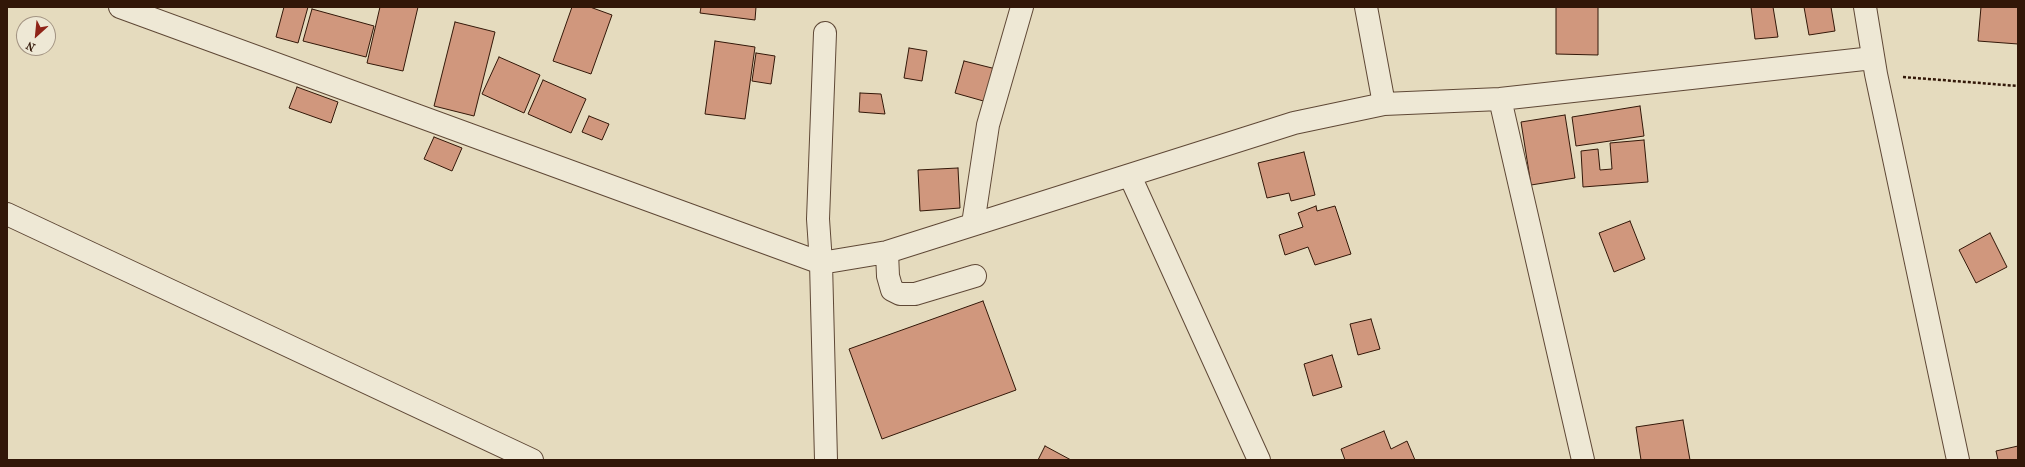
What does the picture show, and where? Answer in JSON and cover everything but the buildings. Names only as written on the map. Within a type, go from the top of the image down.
[{"type":"street","points":[[120,7],[821,263],[887,252],[1294,123],[1384,104],[1500,99],[1875,66]]},
{"type":"street","points":[[973,224],[988,125],[1022,7]]},
{"type":"street","points":[[1366,7],[1384,104]]},
{"type":"street","points":[[1865,7],[1875,66],[1958,460]]},
{"type":"street","points":[[826,33],[818,219],[821,263],[826,460]]},
{"type":"street","points":[[1500,99],[1583,460]]},
{"type":"street","points":[[1130,176],[1259,460]]},
{"type":"street","points":[[7,214],[532,460]]},
{"type":"street","points":[[887,252],[888,276],[892,290],[900,294],[915,294],[975,276]]},
{"type":"path","points":[[1875,66],[2018,86]]}]
